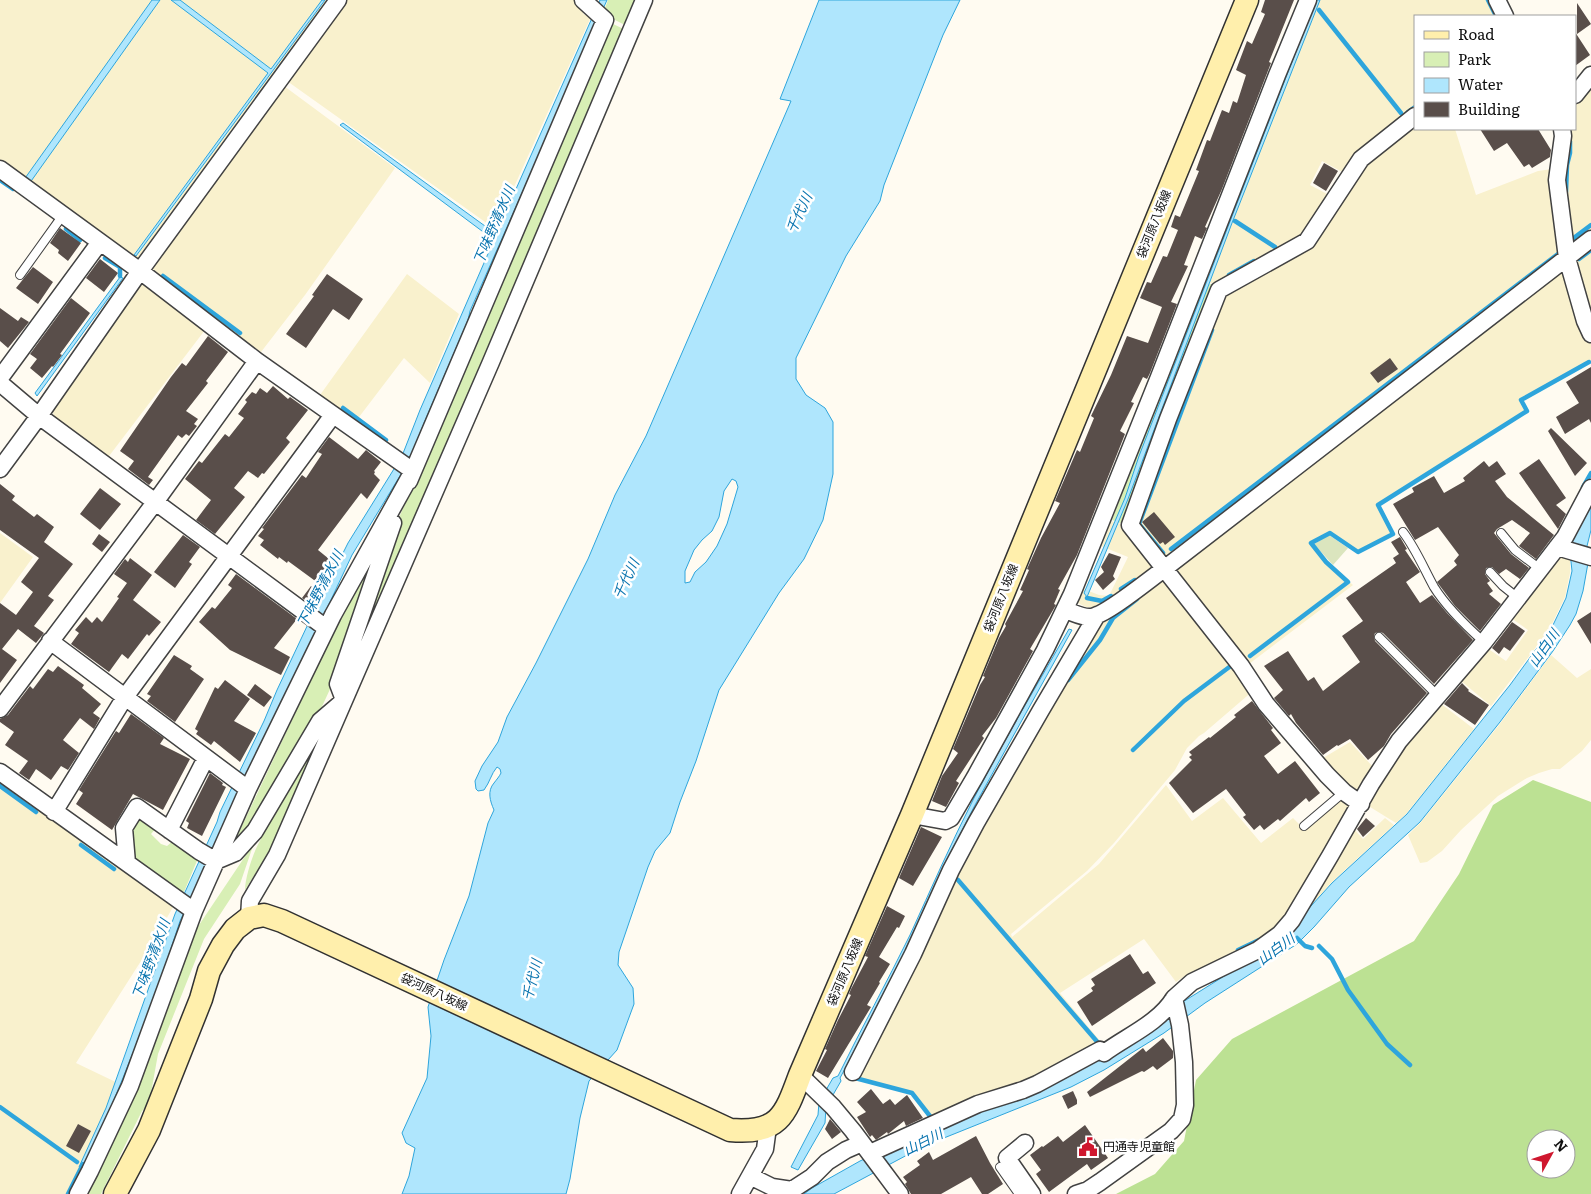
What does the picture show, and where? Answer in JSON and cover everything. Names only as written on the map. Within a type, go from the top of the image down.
[{"type":"main road","name":"袋河原八坂線","points":[[256,916],[282,921],[730,1130],[744,1131],[764,1128],[780,1118],[788,1106],[912,815],[1247,0]]},
{"type":"main road","points":[[115,1194],[149,1130],[201,999],[208,971],[236,929],[256,916]]},
{"type":"street","points":[[0,469],[140,271],[338,0]]},
{"type":"street","points":[[344,700],[338,684],[389,533],[413,471],[605,20],[583,0]]},
{"type":"street","points":[[256,916],[250,901],[277,855],[491,362],[644,0]]},
{"type":"street","points":[[912,815],[945,821],[951,818],[1045,650],[1072,594],[1308,0]]},
{"type":"street","points":[[1497,0],[1504,15]]},
{"type":"street","points":[[1576,94],[1591,74]]},
{"type":"street","points":[[1361,804],[1344,792],[1326,775],[1266,704],[1241,666],[1130,526],[1168,419],[1219,290],[1307,241],[1361,159],[1414,117]]},
{"type":"street","points":[[1562,130],[1557,180],[1567,258],[1585,321],[1591,334]]},
{"type":"street","points":[[0,169],[140,271],[257,361],[413,471]]},
{"type":"street","points":[[1064,610],[1092,617],[1112,606],[1591,239]]},
{"type":"street","points":[[0,378],[100,242]]},
{"type":"street","points":[[0,709],[156,501],[257,361]]},
{"type":"street","points":[[0,383],[39,416],[230,555],[326,628]]},
{"type":"street","points":[[54,812],[125,697],[333,415]]},
{"type":"street","points":[[78,1194],[130,1086],[194,911],[248,790],[326,628],[413,471]]},
{"type":"street","points":[[750,1176],[764,1189],[772,1187],[792,1190],[812,1177],[827,1162],[846,1150],[868,1150],[978,1104],[1037,1084],[1095,1052],[1100,1050],[1104,1053],[1160,1016],[1192,982],[1258,950],[1280,934],[1292,920],[1306,898],[1399,741],[1484,642],[1558,547],[1591,488]]},
{"type":"street","points":[[1558,547],[1591,558]]},
{"type":"street","points":[[853,1072],[913,954],[976,823],[1040,710],[1097,615]]},
{"type":"street","points":[[50,640],[248,790]]},
{"type":"street","points":[[127,863],[124,828],[138,807],[198,852],[216,861],[236,853],[255,831],[320,721],[344,700]]},
{"type":"street","points":[[169,830],[206,758]]},
{"type":"street","points":[[0,772],[194,911]]},
{"type":"street","points":[[1076,1194],[1088,1190],[1100,1182],[1171,1131],[1182,1119],[1185,1106],[1184,1062],[1175,1001]]},
{"type":"street","points":[[800,1075],[833,1107],[900,1194]]},
{"type":"street","points":[[740,1194],[765,1149],[764,1128]]},
{"type":"street","points":[[1025,1143],[1007,1158],[1032,1194]]},
{"type":"lane","points":[[20,275],[63,215]]},
{"type":"lane","points":[[1403,532],[1411,542],[1435,588],[1464,624],[1484,642]]},
{"type":"lane","points":[[1501,533],[1515,550],[1540,569]]},
{"type":"lane","points":[[1490,572],[1518,598]]},
{"type":"lane","points":[[1379,637],[1438,696]]},
{"type":"lane","points":[[1304,826],[1344,792]]},
{"type":"lane","points":[[1000,1167],[1019,1194]]},
{"type":"shaded area","points":[[0,0],[334,0],[142,264],[0,164]]},
{"type":"shaded area","points":[[347,0],[574,0],[585,9],[583,14],[591,17],[495,229],[287,81]]},
{"type":"shaded area","points":[[1313,0],[1492,0],[1500,15],[1414,15],[1414,111],[1346,174],[1322,161],[1310,185],[1331,196],[1304,236],[1218,285],[1202,280]]},
{"type":"shaded area","points":[[1591,80],[1591,230],[1571,244],[1564,174],[1566,130],[1576,130],[1576,97]]},
{"type":"shaded area","points":[[284,86],[395,168],[305,295],[261,352],[160,279],[151,266]]},
{"type":"shaded area","points":[[1414,124],[1414,130],[1455,130],[1476,195],[1538,171],[1552,169],[1561,254],[1166,558],[1136,524],[1222,295],[1308,246],[1365,162]]},
{"type":"shaded area","points":[[1591,245],[1591,319],[1572,259]]},
{"type":"shaded area","points":[[1560,272],[1566,276],[1582,325],[1591,344],[1591,362],[1523,401],[1528,411],[1380,505],[1395,535],[1358,553],[1330,534],[1313,543],[1327,562],[1353,585],[1249,664],[1173,571]]},
{"type":"shaded area","points":[[407,274],[459,314],[430,383],[404,358],[356,421],[320,395]]},
{"type":"shaded area","points":[[144,281],[205,330],[106,460],[54,419],[52,404],[138,285]]},
{"type":"shaded area","points":[[1111,521],[1127,526],[1155,567],[1117,596],[1095,607],[1086,607],[1074,601],[1081,588],[1099,595],[1109,596],[1128,557],[1101,546]]},
{"type":"shaded area","points":[[0,533],[33,557],[0,603]]},
{"type":"shaded area","points":[[1563,552],[1570,555],[1570,573],[1565,597],[1549,630],[1491,706],[1460,680],[1487,648],[1506,661],[1528,630],[1511,618]]},
{"type":"shaded area","points":[[1161,577],[1254,690],[1187,748],[1175,770],[1114,843],[1087,871],[1011,934],[1012,937],[1099,864],[1166,785],[1192,821],[1223,798],[1261,843],[1293,818],[1304,829],[1343,795],[1357,805],[1291,913],[1260,942],[1183,977],[1176,982],[1144,939],[1060,993],[1106,1048],[935,1120],[913,1092],[854,1076],[961,859],[1103,620]]},
{"type":"shaded area","points":[[1551,655],[1577,678],[1591,669],[1591,740],[1582,751],[1560,769],[1552,769],[1527,778],[1498,796],[1461,830],[1442,851],[1427,862],[1420,863],[1408,835],[1421,822],[1499,725]]},
{"type":"shaded area","points":[[1440,703],[1474,729],[1406,814],[1396,823],[1370,807],[1368,803],[1388,766]]},
{"type":"shaded area","points":[[1350,742],[1374,768],[1359,796],[1318,761]]},
{"type":"shaded area","points":[[0,780],[173,907],[155,939],[76,1063],[124,1086],[79,1178],[75,1177],[71,1184],[75,1187],[74,1194],[0,1194]]},
{"type":"shaded area","points":[[1385,818],[1394,825],[1331,883],[1304,914],[1354,829],[1363,839]]},
{"type":"green space","points":[[608,0],[640,0],[629,27],[615,20],[605,8]]},
{"type":"green space","points":[[613,24],[628,31],[357,653],[396,525]]},
{"type":"green space","points":[[1201,281],[1217,286],[1126,525],[1112,520]]},
{"type":"green space","points":[[383,534],[331,687],[319,713],[251,826],[233,845],[367,561]]},
{"type":"green space","points":[[1329,535],[1348,548],[1333,565],[1314,544]]},
{"type":"green space","points":[[328,720],[281,833],[245,890],[250,864],[261,839],[257,836]]},
{"type":"green space","points":[[1533,780],[1591,802],[1591,1194],[1116,1194],[1155,1174],[1184,1141],[1196,1080],[1232,1039],[1414,941],[1459,874],[1493,805]]},
{"type":"green space","points":[[136,816],[157,827],[151,834],[161,844],[167,846],[174,840],[199,856],[184,892],[171,886],[130,855],[127,831]]},
{"type":"green space","points":[[254,843],[240,884],[204,939],[158,1054],[149,1104],[142,1111],[101,1194],[83,1194],[197,928]]},
{"type":"water","points":[[152,0],[160,0],[29,184],[23,181]]},
{"type":"water","points":[[171,0],[180,0],[271,69],[322,0],[325,0],[136,256],[134,255],[268,73]]},
{"type":"water","points":[[600,0],[607,0],[470,311],[468,320],[409,461],[352,555],[180,921],[135,1047],[84,1170],[79,1167],[106,1108],[175,914],[220,812],[317,605],[348,543],[402,456],[494,240],[340,125],[343,123],[496,234]]},
{"type":"water","name":"千代川","points":[[819,0],[960,0],[943,35],[884,185],[880,201],[846,256],[796,358],[796,379],[806,395],[825,408],[833,422],[833,474],[823,520],[804,559],[779,593],[719,690],[670,833],[655,851],[648,867],[619,952],[618,965],[633,988],[634,1004],[617,1050],[589,1081],[566,1194],[402,1194],[409,1176],[415,1148],[406,1143],[402,1133],[427,1078],[431,1036],[428,1007],[469,896],[488,823],[494,810],[490,800],[490,789],[501,773],[500,769],[497,767],[484,790],[478,791],[476,789],[475,781],[482,766],[498,742],[507,717],[588,559],[615,495],[646,436],[791,101],[780,99]],"holes":[[[732,479],[736,481],[738,487],[727,524],[717,546],[706,562],[695,572],[690,582],[685,583],[685,571],[694,550],[712,531],[719,517],[724,491]]]},
{"type":"water","points":[[1316,0],[1320,0],[1232,223],[1128,499],[1087,597],[1084,593],[1125,498],[1139,456]]},
{"type":"water","points":[[120,277],[123,278],[37,396],[35,393]]},
{"type":"water","name":"山白川","points":[[1591,500],[1591,530],[1587,546],[1588,563],[1583,591],[1576,614],[1553,651],[1500,722],[1420,822],[1349,887],[1297,944],[1205,1003],[1164,1033],[1104,1070],[1071,1087],[924,1146],[834,1194],[804,1194],[860,1161],[981,1107],[1170,1010],[1261,953],[1301,917],[1332,883],[1407,814],[1510,685],[1553,625],[1566,598],[1572,571],[1569,543]]},
{"type":"water","points":[[1069,629],[1072,630],[952,850],[902,957],[840,1078],[841,1081],[826,1107],[825,1123],[798,1170],[791,1167],[818,1115],[819,1102],[833,1078],[838,1076],[910,935],[974,798]]},
{"type":"building","points":[[1265,0],[1294,0],[1222,189],[1205,227],[1207,228],[1202,239],[1195,236],[1184,265],[1188,266],[1171,302],[1177,304],[1150,373],[1147,379],[1143,377],[1131,402],[1134,403],[1120,431],[1125,434],[1077,555],[1058,589],[1060,590],[1054,604],[1056,605],[1030,649],[1033,651],[996,718],[982,736],[984,738],[956,781],[959,783],[946,807],[932,801],[942,776],[958,753],[953,749],[985,677],[983,676],[1006,626],[1005,624],[1023,591],[1020,590],[1029,570],[1027,569],[1060,503],[1055,501],[1077,450],[1080,452],[1094,418],[1091,416],[1127,336],[1148,343],[1162,307],[1140,298],[1147,282],[1151,283],[1163,256],[1167,257],[1178,230],[1171,227],[1175,215],[1180,217],[1199,171],[1196,170],[1207,140],[1210,141],[1222,110],[1229,113],[1233,101],[1237,103],[1246,75],[1236,70],[1247,41],[1252,44],[1265,14],[1261,12]]},
{"type":"building","points":[[1577,3],[1591,24],[1577,34]]},
{"type":"building","points":[[1576,34],[1590,55],[1576,65]]},
{"type":"building","points":[[1481,130],[1539,130],[1551,150],[1550,157],[1532,168],[1529,164],[1524,167],[1507,143],[1494,151]]},
{"type":"building","points":[[1324,163],[1338,171],[1326,191],[1313,183]]},
{"type":"building","points":[[60,228],[81,243],[68,261],[50,243]]},
{"type":"building","points":[[100,259],[118,273],[104,292],[86,278]]},
{"type":"building","points":[[33,267],[53,282],[38,304],[16,288]]},
{"type":"building","points":[[327,274],[363,299],[349,320],[333,309],[306,348],[286,334],[314,296],[312,295]]},
{"type":"building","points":[[71,298],[90,313],[60,354],[62,355],[42,378],[30,368],[37,359],[30,354]]},
{"type":"building","points":[[0,308],[18,321],[21,317],[29,322],[8,348],[0,341]]},
{"type":"building","points":[[208,336],[228,352],[206,381],[208,383],[186,411],[198,419],[194,424],[197,426],[189,436],[186,434],[182,438],[178,435],[148,477],[153,480],[149,485],[128,469],[134,461],[120,451],[171,377],[182,363],[186,366]]},
{"type":"building","points":[[1390,358],[1398,369],[1378,383],[1370,373]]},
{"type":"building","points":[[1591,367],[1591,423],[1589,419],[1565,434],[1556,417],[1579,403],[1566,382]]},
{"type":"building","points":[[273,386],[288,399],[290,397],[308,410],[286,438],[290,442],[264,474],[262,473],[258,478],[248,471],[234,488],[245,497],[215,534],[196,520],[211,500],[185,479],[199,461],[202,463],[225,434],[229,437],[244,418],[238,414],[247,402],[245,400],[252,392],[256,394],[260,388],[267,393]]},
{"type":"building","points":[[1551,428],[1587,463],[1575,476],[1548,431]]},
{"type":"building","points":[[329,437],[358,459],[366,450],[381,462],[374,471],[374,474],[380,480],[367,499],[361,493],[318,550],[334,563],[318,583],[288,561],[287,563],[279,557],[278,559],[260,545],[264,540],[258,536],[302,475],[306,478],[322,454],[318,452]]},
{"type":"building","points":[[1539,459],[1566,498],[1556,505],[1566,514],[1558,529],[1519,473]]},
{"type":"building","points":[[1484,461],[1489,467],[1497,461],[1506,474],[1495,481],[1507,497],[1554,535],[1536,559],[1519,546],[1530,533],[1512,520],[1497,529],[1494,533],[1511,554],[1529,568],[1520,579],[1506,569],[1499,574],[1492,567],[1486,568],[1485,574],[1490,581],[1487,583],[1493,591],[1489,594],[1501,604],[1480,631],[1455,606],[1437,582],[1457,565],[1454,561],[1459,555],[1438,527],[1415,540],[1393,504],[1414,492],[1412,488],[1434,476],[1444,493],[1465,481],[1463,478]]},
{"type":"building","points":[[0,484],[15,496],[12,500],[34,517],[37,514],[54,527],[44,542],[73,564],[48,596],[54,600],[34,626],[44,633],[36,643],[18,629],[2,649],[17,660],[0,683],[0,603],[16,615],[33,592],[21,582],[39,558],[0,530]]},
{"type":"building","points":[[100,488],[121,504],[100,530],[80,514]]},
{"type":"building","points":[[1154,512],[1175,537],[1165,545],[1163,542],[1160,544],[1142,522]]},
{"type":"building","points":[[99,534],[110,542],[102,552],[92,544]]},
{"type":"building","points":[[183,535],[200,547],[189,562],[192,564],[175,588],[154,572]]},
{"type":"building","points":[[1400,537],[1407,549],[1405,550],[1420,572],[1406,582],[1420,603],[1432,595],[1473,640],[1434,684],[1383,633],[1375,633],[1375,641],[1427,693],[1391,734],[1384,746],[1368,760],[1350,739],[1323,755],[1296,723],[1291,714],[1289,716],[1274,698],[1283,690],[1264,666],[1288,651],[1308,681],[1314,677],[1323,691],[1360,662],[1342,636],[1363,621],[1346,598],[1396,563],[1393,558],[1399,554],[1391,542]]},
{"type":"building","points":[[1109,553],[1121,557],[1113,576],[1115,579],[1103,590],[1095,580],[1104,572],[1101,567]]},
{"type":"building","points":[[130,558],[152,575],[133,600],[161,622],[149,636],[147,634],[128,659],[122,654],[109,672],[71,644],[79,633],[75,630],[86,617],[92,623],[97,617],[102,622],[119,598],[117,597],[127,583],[114,574],[125,559],[128,562]]},
{"type":"building","points":[[236,574],[297,619],[274,648],[290,657],[281,675],[230,650],[199,622],[212,607],[215,609],[232,588],[228,585]]},
{"type":"building","points":[[311,586],[321,594],[312,605],[302,598]]},
{"type":"building","points":[[1591,612],[1591,644],[1577,621]]},
{"type":"building","points":[[1512,622],[1525,631],[1510,651],[1504,647],[1499,654],[1492,648]]},
{"type":"building","points":[[174,655],[192,666],[190,669],[204,679],[175,722],[147,701],[151,696],[147,694]]},
{"type":"building","points":[[58,666],[84,685],[82,688],[101,704],[93,713],[100,718],[94,729],[80,718],[63,740],[79,753],[68,770],[61,766],[51,780],[36,769],[29,780],[19,773],[28,761],[5,745],[14,732],[0,722],[0,719],[8,715],[30,686],[33,689],[48,669],[53,672]]},
{"type":"building","points":[[225,680],[250,699],[234,721],[256,733],[240,762],[214,741],[211,745],[196,734],[198,731],[195,729],[215,687],[218,689]]},
{"type":"building","points":[[1462,683],[1468,691],[1489,705],[1475,725],[1444,704]]},
{"type":"building","points":[[255,684],[272,697],[264,707],[247,695]]},
{"type":"building","points":[[1252,701],[1273,728],[1271,730],[1281,743],[1264,756],[1278,774],[1295,761],[1320,793],[1309,802],[1306,798],[1280,821],[1278,819],[1264,830],[1260,825],[1254,830],[1243,817],[1246,815],[1226,789],[1193,813],[1169,783],[1192,760],[1189,757],[1192,755],[1189,752],[1236,717],[1234,715]]},
{"type":"building","points":[[131,714],[164,738],[160,744],[190,759],[163,810],[133,794],[112,830],[76,804],[83,793],[79,790],[116,731],[119,733]]},
{"type":"building","points":[[210,773],[226,787],[202,836],[187,828],[189,823],[186,821]]},
{"type":"building","points":[[1366,818],[1375,826],[1363,837],[1357,829]]},
{"type":"building","points":[[921,827],[942,837],[913,886],[899,878]]},
{"type":"building","points":[[887,906],[905,916],[879,957],[890,964],[867,1005],[871,1007],[828,1078],[816,1071],[851,995],[849,994],[851,989],[868,957],[865,956]]},
{"type":"building","points":[[1130,954],[1143,974],[1148,971],[1156,983],[1092,1026],[1077,1002],[1093,991],[1091,988],[1095,985],[1091,979]]},
{"type":"building","points":[[1163,1038],[1173,1051],[1173,1058],[1157,1070],[1153,1066],[1090,1097],[1087,1092],[1143,1048],[1146,1052]]},
{"type":"building","points":[[871,1089],[883,1104],[890,1099],[895,1105],[907,1095],[923,1118],[906,1126],[904,1121],[888,1134],[887,1132],[876,1140],[872,1135],[870,1137],[857,1117],[866,1112],[857,1102]]},
{"type":"building","points":[[1073,1091],[1077,1104],[1068,1109],[1062,1096]]},
{"type":"building","points":[[830,1119],[841,1132],[832,1139],[825,1129]]},
{"type":"building","points":[[78,1124],[91,1131],[79,1153],[66,1146]]},
{"type":"building","points":[[1085,1125],[1108,1158],[1091,1170],[1087,1164],[1049,1192],[1036,1174],[1041,1170],[1030,1155],[1058,1136],[1063,1142]]},
{"type":"building","points":[[976,1136],[1003,1184],[988,1194],[982,1194],[971,1177],[941,1194],[911,1194],[903,1177],[920,1165],[917,1161],[929,1152],[933,1160]]},
{"type":"waterway","points":[[1488,0],[1496,15]]},
{"type":"waterway","points":[[1319,10],[1401,113]]},
{"type":"waterway","points":[[1408,112],[1414,108]]},
{"type":"waterway","points":[[1566,192],[1570,141]]},
{"type":"waterway","points":[[0,180],[13,189]]},
{"type":"waterway","points":[[1235,221],[1275,247]]},
{"type":"waterway","points":[[1571,240],[1591,225]]},
{"type":"waterway","points":[[66,229],[80,240]]},
{"type":"waterway","points":[[1579,259],[1591,250]]},
{"type":"waterway","points":[[1171,549],[1558,254]]},
{"type":"waterway","points":[[105,258],[120,267],[120,276]]},
{"type":"waterway","points":[[1229,275],[1254,261]]},
{"type":"waterway","points":[[163,276],[240,333]]},
{"type":"waterway","points":[[1163,553],[1139,524],[1212,330]]},
{"type":"waterway","points":[[1250,656],[1348,582],[1326,562],[1311,543],[1330,533],[1358,552],[1393,534],[1378,505],[1527,411],[1521,400],[1589,362]]},
{"type":"waterway","points":[[343,408],[386,440]]},
{"type":"waterway","points":[[1583,487],[1591,473]]},
{"type":"waterway","points":[[1121,589],[1135,580]]},
{"type":"waterway","points":[[1087,598],[1102,601],[1111,596]]},
{"type":"waterway","points":[[1068,680],[1100,640],[1113,618],[1137,599]]},
{"type":"waterway","points":[[1133,750],[1184,701],[1232,665]]},
{"type":"waterway","points":[[0,786],[36,812]]},
{"type":"waterway","points":[[81,845],[114,869]]},
{"type":"waterway","points":[[958,880],[1100,1045]]},
{"type":"waterway","name":"山白川","points":[[1297,938],[1305,946],[1312,948]]},
{"type":"waterway","points":[[1238,950],[1259,940]]},
{"type":"waterway","points":[[1319,946],[1332,959],[1348,990],[1387,1044],[1410,1065]]},
{"type":"waterway","name":"山白川","points":[[855,1078],[912,1093],[933,1120]]},
{"type":"waterway","points":[[0,1107],[77,1162]]},
{"type":"waterway","name":"下味野清水川","points":[[68,1194],[83,1164]]},
{"type":"place","name":"円通寺児童館","points":[[1088,1147]]}]
